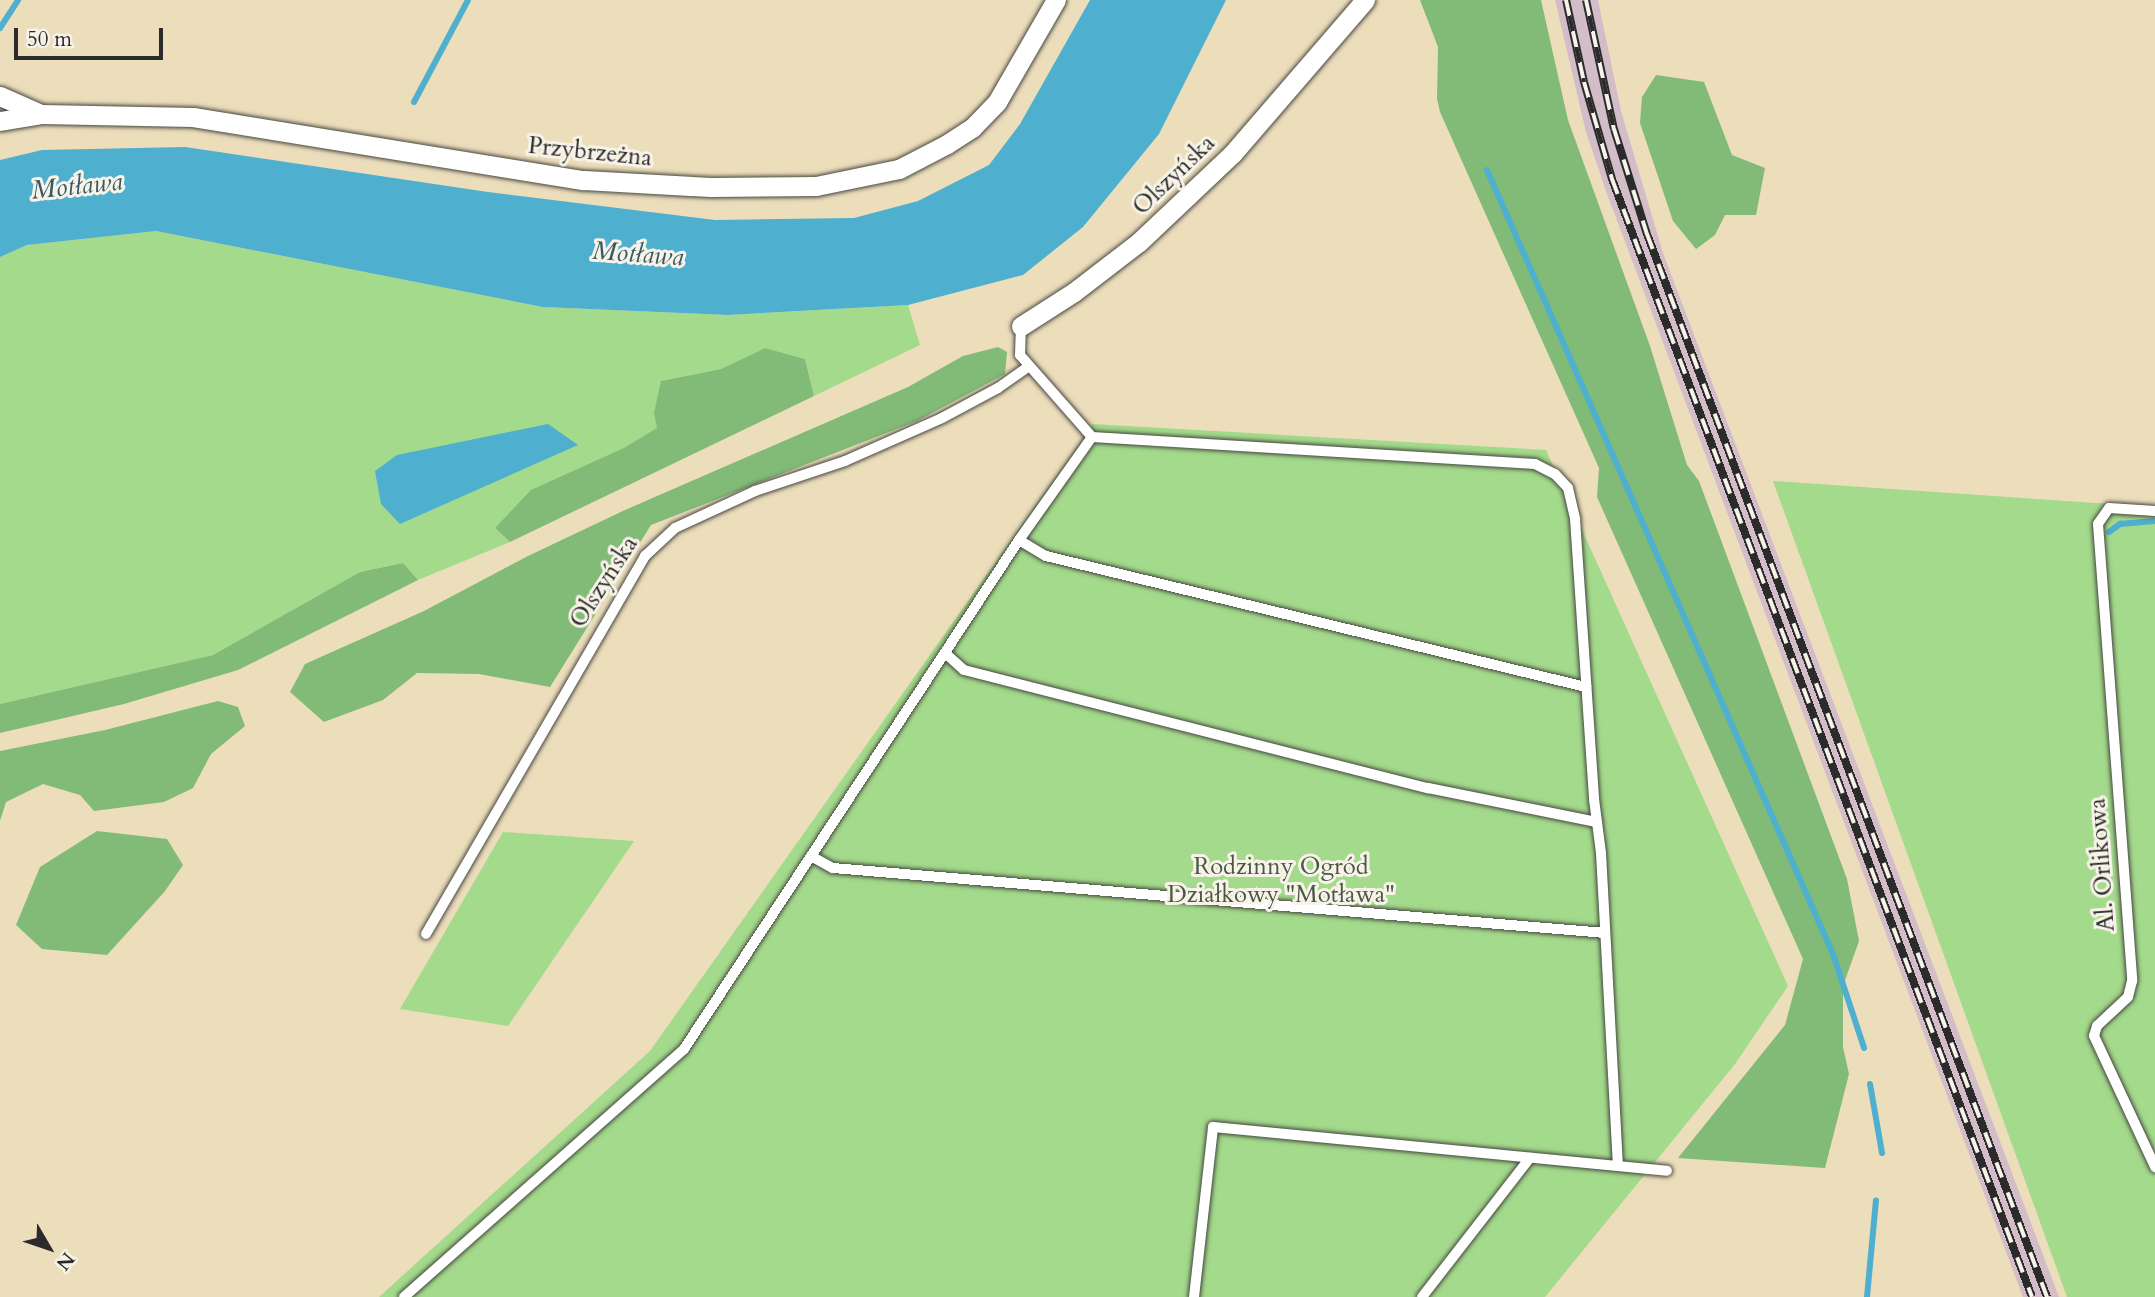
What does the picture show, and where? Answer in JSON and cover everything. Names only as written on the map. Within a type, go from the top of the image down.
[{"type":"street","name":"Przybrzeżna","points":[[0,121],[41,114],[193,117],[584,180],[711,187],[816,186],[899,169],[972,128],[997,102],[1056,0]]},
{"type":"street","name":"Olszyńska","points":[[1021,326],[1074,292],[1149,233],[1233,153],[1365,0]]},
{"type":"street","name":"Przybrzeżna","points":[[0,96],[41,114]]},
{"type":"lane","name":"Olszyńska","points":[[1021,326],[1020,355],[1089,435]]},
{"type":"lane","name":"Olszyńska","points":[[426,934],[645,556],[675,528],[755,491],[845,461],[942,418],[998,388],[1030,366]]},
{"type":"lane","points":[[404,1297],[684,1049],[1089,435],[1535,464],[1555,474],[1568,488],[1575,519],[1605,933],[1618,1166]]},
{"type":"lane","name":"Al. Orlikowa","points":[[2155,511],[2109,508],[2101,517],[2098,531],[2132,981],[2128,997],[2097,1026],[2094,1036],[2155,1167]]},
{"type":"lane","points":[[1019,541],[1046,556],[1586,687]]},
{"type":"lane","points":[[945,653],[951,662],[964,670],[1428,788],[1597,822]]},
{"type":"lane","points":[[811,856],[834,868],[1605,933]]},
{"type":"lane","points":[[1194,1297],[1213,1127],[1667,1171]]},
{"type":"lane","points":[[1422,1297],[1530,1158]]},
{"type":"shaded area","points":[[1555,0],[1598,0],[1621,111],[1663,253],[2059,1297],[2023,1297],[1607,194],[1586,132]]},
{"type":"green space","points":[[1420,0],[1541,0],[1568,120],[1650,346],[1687,465],[1699,481],[1847,879],[1859,941],[1843,986],[1843,1047],[1849,1074],[1825,1168],[1678,1158],[1785,1025],[1803,959],[1597,497],[1599,468],[1440,112],[1437,99],[1438,47]]},
{"type":"green space","points":[[1656,75],[1704,82],[1732,155],[1765,168],[1756,215],[1725,215],[1715,235],[1696,249],[1673,221],[1640,123],[1642,97]]},
{"type":"green space","points":[[156,231],[543,307],[728,315],[908,305],[920,345],[814,396],[805,359],[765,348],[721,369],[661,381],[658,428],[495,528],[510,542],[418,580],[403,563],[360,572],[213,655],[0,704],[0,257],[27,245]]},
{"type":"green space","points":[[998,347],[1007,352],[1005,374],[917,421],[651,525],[550,687],[479,674],[417,673],[383,700],[324,722],[290,692],[305,664],[424,611],[528,556],[625,510],[908,387],[963,356]]},
{"type":"green space","points":[[765,348],[805,359],[814,396],[510,542],[495,528],[531,490],[624,448],[657,428],[654,413],[661,381],[721,369]]},
{"type":"green space","name":"Rodzinny Ogród Działkowy \"Motława\"","points":[[1093,424],[1546,450],[1788,986],[1735,1064],[1545,1297],[379,1297],[650,1051]]},
{"type":"green space","points":[[1773,481],[2155,507],[2155,1297],[2067,1297]]},
{"type":"green space","points":[[403,563],[418,580],[238,670],[124,704],[0,733],[0,704],[213,655],[360,572]]},
{"type":"green space","points":[[218,701],[238,707],[245,726],[211,754],[193,788],[164,802],[94,811],[80,795],[43,784],[6,802],[0,821],[0,751],[105,730]]},
{"type":"green space","points":[[97,831],[167,839],[183,865],[165,891],[107,955],[42,949],[16,925],[40,867]]},
{"type":"green space","points":[[503,832],[634,841],[508,1026],[400,1009]]},
{"type":"water","name":"Motława","points":[[1090,0],[1226,0],[1159,134],[1083,227],[1023,275],[908,305],[728,315],[543,307],[156,231],[27,245],[0,257],[0,160],[42,150],[185,147],[488,192],[715,220],[854,218],[918,201],[989,165],[1020,124]]},
{"type":"water","points":[[548,424],[578,445],[400,524],[381,504],[375,471],[397,455]]},
{"type":"waterway","points":[[0,28],[18,0]]},
{"type":"waterway","points":[[414,102],[468,0]]},
{"type":"waterway","points":[[1487,170],[1833,954],[1864,1048]]},
{"type":"waterway","points":[[2109,532],[2120,524],[2155,521]]},
{"type":"waterway","points":[[1870,1084],[1882,1153]]},
{"type":"waterway","points":[[1867,1297],[1876,1200]]},
{"type":"railway","points":[[1566,0],[1584,82],[1612,179],[2032,1297]]},
{"type":"railway","points":[[1586,0],[1614,129],[1647,234],[2047,1297]]}]
